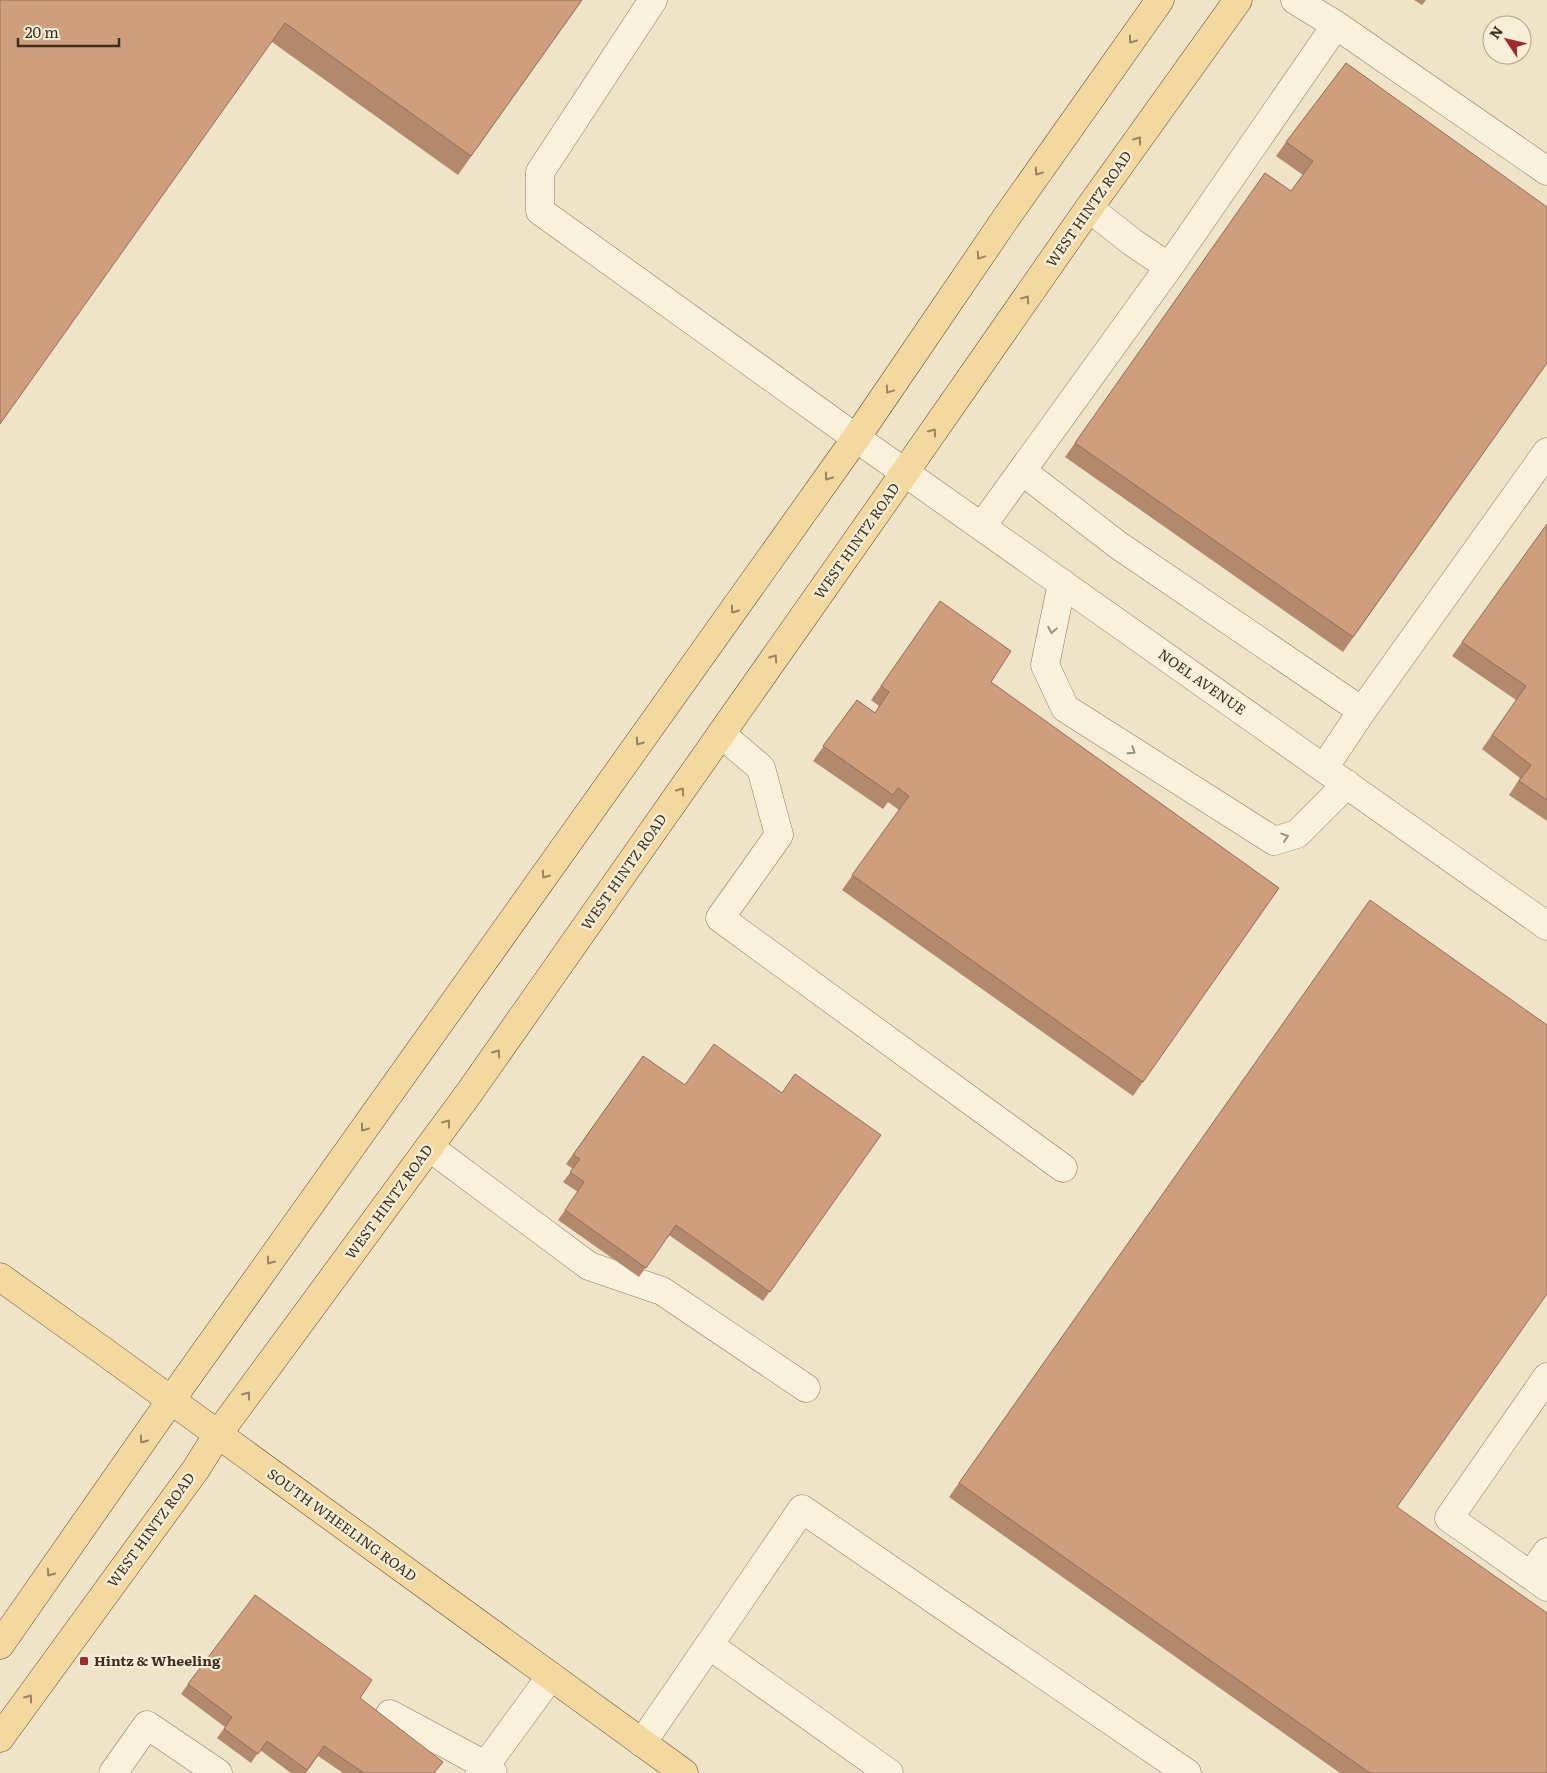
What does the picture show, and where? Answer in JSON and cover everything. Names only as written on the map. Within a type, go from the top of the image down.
[{"type":"main road","points":[[0,1645],[171,1400],[856,438],[1008,215],[1160,0]]},
{"type":"main road","name":"WEST HINTZ ROAD","points":[[0,1738],[196,1469],[218,1434],[480,1076],[1089,208],[1238,0]]},
{"type":"main road","name":"SOUTH WHEELING ROAD","points":[[0,1277],[684,1773]]},
{"type":"street","name":"NOEL AVENUE","points":[[652,0],[540,172],[540,212],[856,438],[1547,926]]},
{"type":"street","points":[[1295,0],[1336,25],[1546,167]]},
{"type":"street","points":[[982,526],[1169,267],[1336,25]]},
{"type":"street","points":[[1089,208],[1132,242],[1169,267]]},
{"type":"street","points":[[1324,768],[1362,710],[1547,452]]},
{"type":"street","points":[[1022,471],[1118,545],[1362,710]]},
{"type":"street","points":[[1062,582],[1045,665],[1065,708],[1274,841],[1297,834],[1346,784]]},
{"type":"street","points":[[721,734],[761,768],[779,835],[720,918],[1063,1168]]},
{"type":"street","points":[[429,1147],[589,1266],[662,1291],[806,1388]]},
{"type":"street","points":[[1547,1377],[1448,1518],[1539,1581],[1547,1552]]},
{"type":"street","points":[[642,1743],[802,1509],[1188,1773]]},
{"type":"street","points":[[709,1645],[889,1773]]},
{"type":"street","points":[[390,1714],[486,1771],[551,1676]]},
{"type":"street","points":[[113,1773],[146,1725],[218,1773]]},
{"type":"building","points":[[0,0],[582,0],[471,156],[285,23],[0,424]]},
{"type":"building","points":[[1346,63],[1547,207],[1547,363],[1353,637],[1075,443],[1265,173],[1291,191],[1313,161],[1286,142]]},
{"type":"building","points":[[1547,524],[1547,800],[1519,781],[1531,765],[1492,735],[1526,686],[1462,642]]},
{"type":"building","points":[[940,601],[1011,651],[991,682],[1279,888],[1143,1082],[852,875],[909,796],[898,788],[893,795],[823,746],[857,700],[875,713],[889,692],[881,686]]},
{"type":"building","points":[[1370,900],[1547,1025],[1547,1294],[1397,1507],[1547,1613],[1547,1773],[1370,1773],[959,1483]]},
{"type":"building","points":[[714,1044],[782,1093],[795,1074],[881,1135],[770,1292],[676,1225],[646,1268],[565,1210],[584,1182],[570,1172],[580,1159],[573,1155],[643,1056],[685,1085]]},
{"type":"building","points":[[255,1595],[372,1680],[360,1698],[443,1762],[434,1773],[364,1773],[324,1746],[307,1770],[267,1741],[258,1754],[224,1729],[232,1717],[188,1684]]},
{"type":"place","name":"Hintz & Wheeling","points":[[84,1661]]}]
